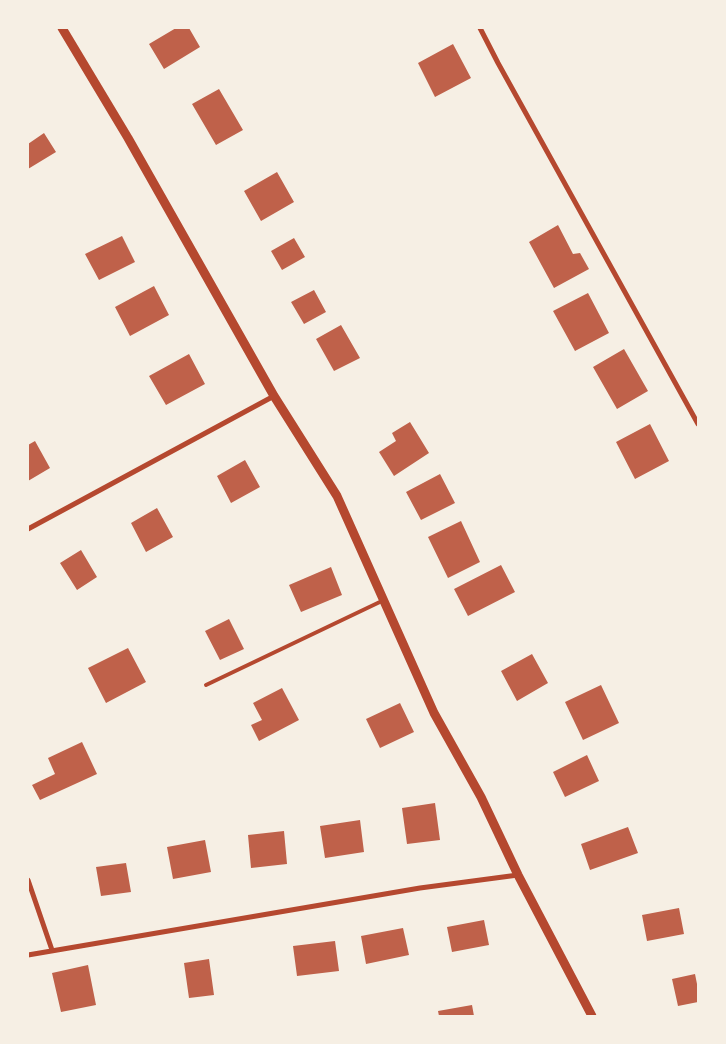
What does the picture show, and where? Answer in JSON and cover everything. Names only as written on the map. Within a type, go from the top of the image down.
[{"type":"street","points":[[62,28],[133,146],[274,396],[337,496],[434,712],[481,797],[518,875],[592,1016]]},
{"type":"street","points":[[480,28],[502,72],[698,424]]},
{"type":"street","points":[[28,529],[274,396]]},
{"type":"street","points":[[28,955],[420,888],[518,875]]},
{"type":"street","points":[[28,880],[52,950]]},
{"type":"lane","points":[[206,685],[384,600]]},
{"type":"building","points":[[176,28],[189,28],[200,47],[164,69],[149,44]]},
{"type":"building","points":[[453,44],[471,78],[435,97],[418,63]]},
{"type":"building","points":[[219,89],[243,130],[216,145],[192,104]]},
{"type":"building","points":[[44,133],[56,152],[28,169],[28,144]]},
{"type":"building","points":[[277,172],[294,202],[261,221],[244,191]]},
{"type":"building","points":[[558,225],[573,254],[580,253],[589,269],[554,288],[529,242]]},
{"type":"building","points":[[122,236],[135,262],[99,280],[85,254]]},
{"type":"building","points":[[294,238],[305,257],[282,270],[271,251]]},
{"type":"building","points":[[154,286],[169,315],[130,336],[115,307]]},
{"type":"building","points":[[314,290],[326,312],[304,324],[291,302]]},
{"type":"building","points":[[588,293],[609,333],[575,351],[553,311]]},
{"type":"building","points":[[341,325],[360,358],[334,371],[316,339]]},
{"type":"building","points":[[624,349],[648,391],[617,409],[593,367]]},
{"type":"building","points":[[189,354],[205,384],[166,405],[149,376]]},
{"type":"building","points":[[410,422],[429,453],[394,476],[379,452],[396,441],[392,433]]},
{"type":"building","points":[[650,424],[669,461],[635,479],[616,442]]},
{"type":"building","points":[[35,441],[50,468],[28,481],[28,445]]},
{"type":"building","points":[[245,460],[260,487],[231,503],[217,476]]},
{"type":"building","points":[[440,474],[455,503],[421,520],[406,492]]},
{"type":"building","points":[[157,508],[173,537],[146,552],[131,523]]},
{"type":"building","points":[[461,521],[480,562],[448,578],[428,537]]},
{"type":"building","points":[[81,550],[97,577],[77,590],[60,563]]},
{"type":"building","points":[[501,565],[515,592],[468,616],[454,589]]},
{"type":"building","points":[[331,567],[342,595],[301,612],[289,585]]},
{"type":"building","points":[[229,619],[244,649],[220,660],[205,631]]},
{"type":"building","points":[[128,648],[146,682],[106,703],[88,668]]},
{"type":"building","points":[[532,654],[548,683],[517,701],[501,671]]},
{"type":"building","points":[[601,685],[619,723],[583,740],[565,702]]},
{"type":"building","points":[[282,688],[299,720],[259,741],[251,725],[262,720],[253,703]]},
{"type":"building","points":[[400,703],[414,732],[380,748],[366,719]]},
{"type":"building","points":[[82,742],[97,774],[40,800],[32,785],[55,774],[48,758]]},
{"type":"building","points":[[587,755],[599,781],[565,797],[553,772]]},
{"type":"building","points":[[435,803],[440,840],[407,844],[402,808]]},
{"type":"building","points":[[360,820],[364,852],[325,858],[320,826]]},
{"type":"building","points":[[628,827],[638,853],[590,870],[581,844]]},
{"type":"building","points":[[284,831],[287,864],[251,868],[248,835]]},
{"type":"building","points":[[205,840],[211,872],[173,879],[167,847]]},
{"type":"building","points":[[126,863],[131,892],[101,896],[96,867]]},
{"type":"building","points":[[679,908],[684,934],[647,941],[642,915]]},
{"type":"building","points":[[484,920],[489,945],[452,952],[447,927]]},
{"type":"building","points":[[403,928],[409,955],[366,964],[361,936]]},
{"type":"building","points":[[335,941],[339,971],[297,976],[293,946]]},
{"type":"building","points":[[209,959],[214,995],[189,998],[184,963]]},
{"type":"building","points":[[88,965],[96,1005],[61,1012],[52,973]]},
{"type":"building","points":[[695,974],[698,1002],[678,1006],[672,979]]},
{"type":"building","points":[[472,1005],[474,1016],[439,1016],[438,1011]]}]
